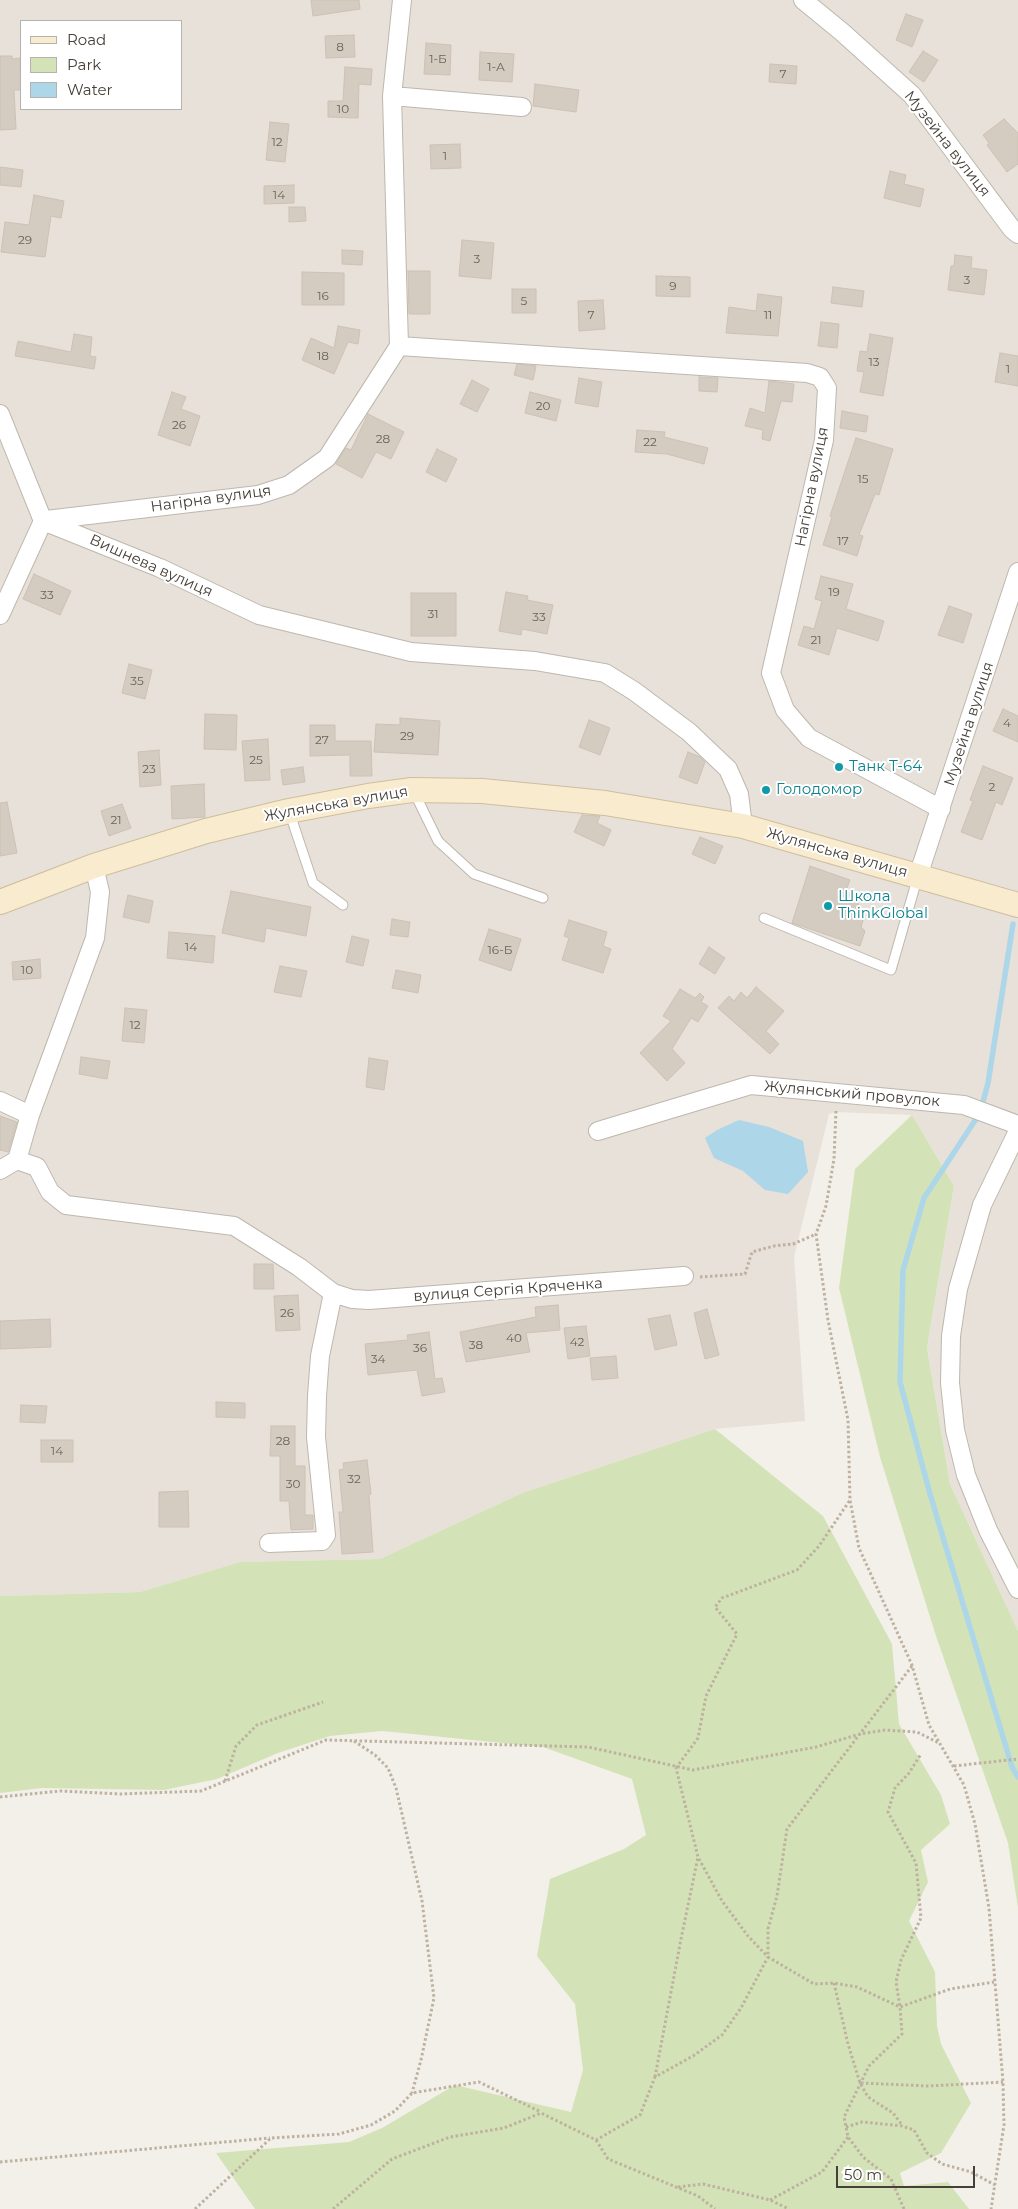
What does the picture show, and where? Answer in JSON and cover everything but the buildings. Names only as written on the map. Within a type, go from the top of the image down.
[{"type":"street","points":[[398,346],[392,96],[402,0]]},
{"type":"street","name":"Музейна вулиця","points":[[803,0],[842,32],[912,96],[1012,230],[1018,234]]},
{"type":"street","points":[[392,96],[522,107]]},
{"type":"street","name":"Нагірна вулиця","points":[[43,520],[258,495],[289,485],[327,458],[398,346],[807,373],[820,377],[827,388],[824,440],[771,673],[784,710],[809,738],[941,809]]},
{"type":"street","points":[[0,414],[43,520],[0,615]]},
{"type":"street","name":"Вишнева вулиця","points":[[43,520],[160,568],[259,615],[411,652],[535,661],[605,673],[634,691],[688,732],[728,769],[739,794],[743,826]]},
{"type":"street","name":"Музейна вулиця","points":[[918,876],[1018,572]]},
{"type":"street","name":"Жулянська вулиця","points":[[0,902],[94,866],[206,831],[289,811],[412,790],[482,792],[605,803],[743,826],[1018,905]]},
{"type":"street","points":[[0,1170],[17,1160],[30,1115],[95,938],[100,892],[94,866]]},
{"type":"street","name":"Жулянський провулок","points":[[598,1131],[751,1085],[964,1105],[1018,1126]]},
{"type":"street","points":[[0,1102],[30,1115]]},
{"type":"street","points":[[1018,1131],[982,1205],[958,1290],[950,1336],[950,1384],[954,1430],[966,1475],[988,1530],[1018,1588]]},
{"type":"street","name":"вулиця Сергія Кряченка","points":[[17,1160],[37,1167],[50,1192],[66,1205],[234,1226],[299,1266],[333,1292],[352,1299],[369,1300],[684,1276]]},
{"type":"street","points":[[270,1543],[322,1541],[326,1535],[316,1436],[317,1396],[320,1356],[333,1292]]},
{"type":"lane","points":[[412,790],[438,841],[474,874],[543,898]]},
{"type":"lane","points":[[289,811],[313,883],[344,905]]},
{"type":"lane","points":[[764,918],[891,970],[918,876]]},
{"type":"path","points":[[849,1095],[835,1112],[834,1159],[826,1206],[816,1234],[828,1320],[848,1420],[850,1500],[859,1548],[912,1665],[928,1725],[964,1785],[975,1824],[989,1908],[1003,2082],[1004,2125],[990,2209]]},
{"type":"path","points":[[684,1276],[716,1277],[745,1274],[752,1252],[774,1246],[793,1244],[816,1234]]},
{"type":"path","points":[[676,1768],[698,1738],[706,1696],[737,1634],[715,1607],[722,1598],[796,1570],[820,1546],[850,1500]]},
{"type":"path","points":[[655,2077],[693,2056],[722,2035],[741,2008],[768,1958],[768,1929],[777,1896],[787,1829],[912,1665]]},
{"type":"path","points":[[224,1782],[236,1746],[257,1725],[323,1702]]},
{"type":"path","points":[[0,1797],[61,1792],[120,1794],[201,1791],[326,1740],[588,1747],[676,1768],[693,1770],[816,1747],[860,1734],[886,1730],[918,1732],[939,1742]]},
{"type":"path","points":[[0,2162],[271,2138],[339,2134],[371,2125],[395,2111],[412,2093],[434,1998],[422,1901],[396,1788],[388,1768],[376,1755],[352,1740]]},
{"type":"path","points":[[904,2209],[891,2179],[863,2157],[848,2137],[844,2117],[869,2066],[902,2034],[896,1982],[901,1960],[921,1918],[916,1863],[888,1812],[895,1788],[909,1773],[921,1754]]},
{"type":"path","points":[[954,1766],[1018,1759]]},
{"type":"path","points":[[676,1768],[698,1857],[722,1901],[748,1936],[768,1958],[814,1984],[834,1983],[857,1987],[900,2007],[950,1988],[994,1982]]},
{"type":"path","points":[[596,2140],[640,2115],[655,2077],[680,1939],[698,1857]]},
{"type":"path","points":[[834,1983],[848,2044],[860,2083],[868,2097],[893,2113],[902,2126]]},
{"type":"path","points":[[412,2093],[479,2082],[596,2140],[608,2159],[698,2196],[715,2209]]},
{"type":"path","points":[[860,2083],[928,2086],[1003,2082]]},
{"type":"path","points":[[334,2209],[392,2159],[450,2137],[504,2128],[541,2112]]},
{"type":"path","points":[[846,2127],[862,2122],[902,2126],[914,2130],[927,2153],[942,2164],[971,2172],[995,2185]]},
{"type":"path","points":[[770,2200],[822,2172],[848,2137]]},
{"type":"path","points":[[195,2209],[271,2138]]},
{"type":"path","points":[[677,2187],[703,2184],[770,2200],[788,2209]]},
{"type":"shaded area","points":[[0,0],[793,0],[908,99],[1018,245],[1018,1631],[950,1484],[927,1348],[954,1186],[912,1115],[835,1112],[829,1114],[794,1257],[805,1421],[715,1429],[522,1493],[380,1559],[240,1562],[140,1592],[0,1596]]},
{"type":"shaded area","points":[[813,0],[1018,0],[1018,227],[916,92]]},
{"type":"green space","points":[[912,1115],[954,1186],[927,1348],[950,1484],[1018,1631],[1018,1908],[1008,1843],[936,1636],[880,1457],[839,1288],[855,1169]]},
{"type":"green space","points":[[715,1429],[823,1516],[892,1644],[899,1724],[941,1795],[950,1824],[921,1850],[928,1882],[909,1921],[935,1972],[937,2026],[941,2044],[971,2103],[941,2153],[900,2173],[904,2186],[948,2182],[969,2209],[255,2209],[216,2153],[349,2142],[382,2128],[455,2085],[571,2112],[583,2070],[575,2004],[537,1956],[550,1879],[624,1849],[646,1835],[632,1779],[543,1747],[382,1731],[330,1736],[278,1753],[217,1779],[164,1790],[42,1788],[0,1793],[0,1596],[140,1592],[240,1562],[380,1559],[522,1493]]},
{"type":"water","points":[[739,1120],[769,1127],[803,1141],[808,1172],[788,1194],[765,1190],[743,1171],[714,1158],[705,1138]]},
{"type":"waterway","points":[[983,1102],[988,1083],[1013,924]]},
{"type":"waterway","points":[[978,1116],[924,1198],[903,1270],[900,1382],[930,1494],[1012,1767],[1018,1777]]},
{"type":"place","name":"Танк Т-64","points":[[839,767]]},
{"type":"place","name":"Голодомор","points":[[766,790]]},
{"type":"place","name":"Школа ThinkGlobal","points":[[828,906]]}]
